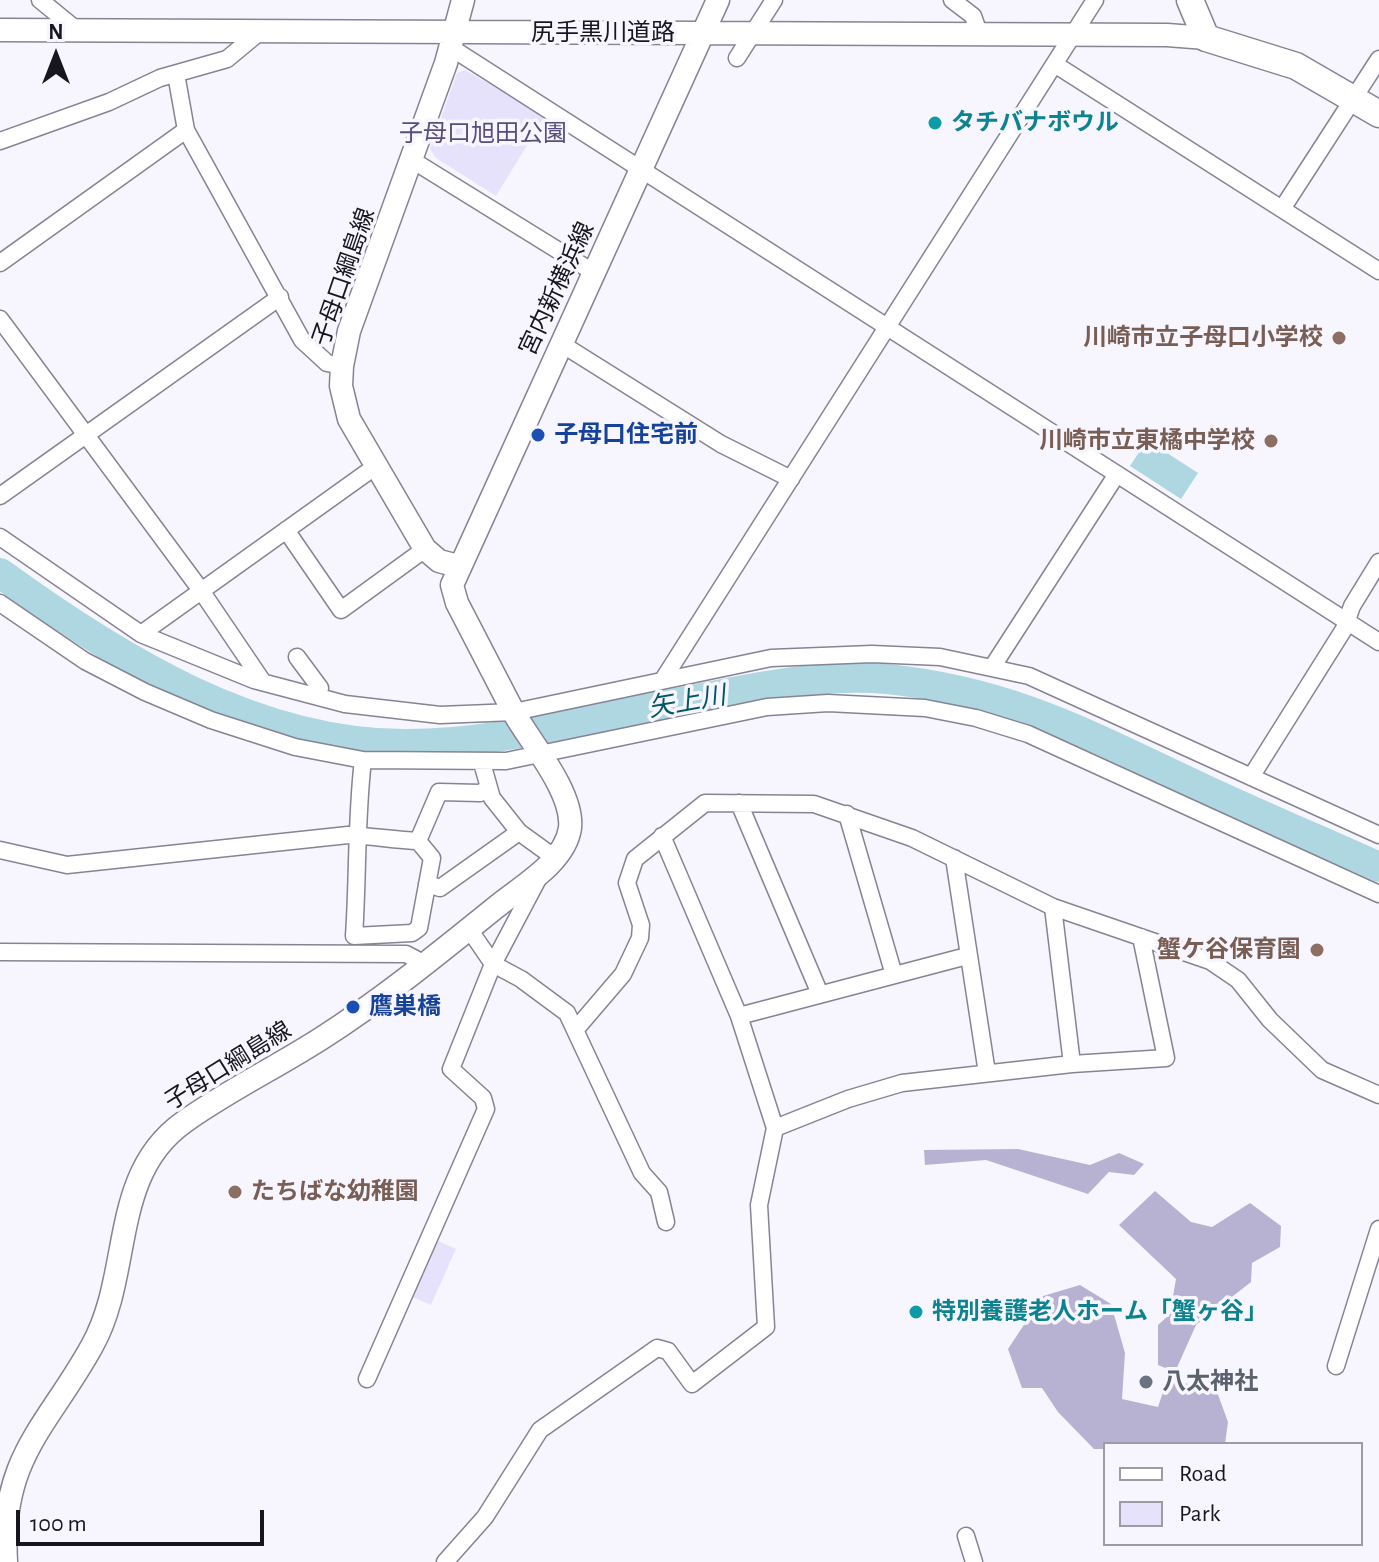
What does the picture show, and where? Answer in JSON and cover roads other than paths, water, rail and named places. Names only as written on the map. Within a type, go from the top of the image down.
[{"type":"main road","name":"子母口綱島線","points":[[425,549],[349,419],[341,386],[342,366],[349,331],[412,160],[463,0]]},
{"type":"main road","name":"宮内新横浜線","points":[[458,566],[718,0]]},
{"type":"main road","points":[[1190,0],[1206,38]]},
{"type":"main road","name":"尻手黒川道路","points":[[0,30],[262,30],[452,40],[703,33],[1249,37],[1312,59],[1364,95],[1379,114]]},
{"type":"main road","points":[[425,549],[439,561],[458,566],[452,585],[457,603],[515,714],[558,783],[569,813],[567,839],[549,864]]},
{"type":"main road","name":"子母口綱島線","points":[[6,1562],[4,1500],[15,1459],[95,1341],[115,1278],[133,1189],[149,1156],[185,1121],[321,1039],[425,964],[549,864]]},
{"type":"street","points":[[40,0],[78,31]]},
{"type":"street","points":[[737,58],[774,0]]},
{"type":"street","points":[[952,0],[973,16],[980,36]]},
{"type":"street","points":[[664,678],[1095,0]]},
{"type":"street","points":[[0,141],[176,74],[227,59],[262,30]]},
{"type":"street","points":[[452,40],[640,170],[1379,642]]},
{"type":"street","points":[[1282,209],[1364,95],[1379,59]]},
{"type":"street","points":[[1056,65],[1379,271]]},
{"type":"street","points":[[176,74],[186,130],[302,340],[327,363],[342,366]]},
{"type":"street","points":[[0,263],[186,130]]},
{"type":"street","points":[[412,160],[593,272]]},
{"type":"street","points":[[0,496],[280,297]]},
{"type":"street","points":[[0,319],[200,589],[263,682]]},
{"type":"street","points":[[560,343],[721,444],[791,479]]},
{"type":"street","points":[[141,634],[376,466]]},
{"type":"street","points":[[993,666],[1117,474]]},
{"type":"street","points":[[286,530],[341,610],[425,549]]},
{"type":"street","points":[[0,537],[141,634],[263,682],[345,704],[440,715],[515,714],[664,678],[771,658],[857,654],[940,657],[1029,676],[1379,835]]},
{"type":"street","points":[[1251,777],[1379,562]]},
{"type":"street","points":[[0,603],[85,661],[145,692],[211,720],[295,747],[363,760],[482,763],[767,707],[828,703],[925,708],[1028,734],[1379,894]]},
{"type":"street","points":[[297,657],[320,688],[318,697]]},
{"type":"street","points":[[0,850],[67,865],[279,840],[361,836],[418,841],[432,858],[419,928],[402,935],[354,936],[361,836],[363,760]]},
{"type":"street","points":[[367,1379],[486,1109],[483,1098],[451,1069],[493,964],[549,864],[519,832],[488,789],[482,763]]},
{"type":"street","points":[[418,841],[439,792],[480,793],[488,789]]},
{"type":"street","points":[[576,1029],[593,1014],[623,974],[640,938],[641,925],[627,883],[635,859],[705,803],[814,804],[847,814],[954,858],[1053,907],[1210,961],[1238,980],[1270,1020],[1322,1070],[1379,1095]]},
{"type":"street","points":[[739,803],[820,994]]},
{"type":"street","points":[[847,814],[894,975]]},
{"type":"street","points":[[427,884],[440,888],[519,832]]},
{"type":"street","points":[[445,1562],[485,1517],[540,1430],[568,1409],[657,1348],[668,1351],[692,1384],[766,1327],[759,1205],[775,1128],[739,1016],[662,836]]},
{"type":"street","points":[[954,858],[987,1073]]},
{"type":"street","points":[[1053,907],[1072,1064]]},
{"type":"street","points":[[469,929],[493,964],[551,999],[567,1013],[642,1173],[659,1192],[666,1222]]},
{"type":"street","points":[[775,1128],[848,1099],[902,1083],[1072,1064],[1166,1058],[1141,937]]},
{"type":"street","points":[[0,952],[406,954],[425,964]]},
{"type":"street","points":[[739,1016],[967,956]]},
{"type":"street","points":[[1336,1366],[1379,1229]]},
{"type":"street","points":[[966,1536],[974,1562]]},
{"type":"water","points":[[1147,440],[1198,473],[1181,499],[1130,466]]},
{"type":"waterway","name":"矢上川","points":[[0,573],[92,636],[141,665],[243,713],[297,730],[351,740],[438,743],[531,731],[799,681],[887,679],[974,694],[1051,719],[1379,867]]},
{"type":"place","name":"タチバナボウル","points":[[935,123]]},
{"type":"place","name":"川崎市立子母口小学校","points":[[1339,338]]},
{"type":"place","name":"子母口住宅前","points":[[538,435]]},
{"type":"place","name":"川崎市立東橘中学校","points":[[1271,441]]},
{"type":"place","name":"蟹ケ谷保育園","points":[[1317,950]]},
{"type":"place","name":"鷹巣橋","points":[[353,1007]]},
{"type":"place","name":"たちばな幼稚園","points":[[235,1192]]},
{"type":"place","name":"特別養護老人ホーム「蟹ヶ谷」","points":[[916,1312]]},
{"type":"place","name":"八太神社","points":[[1146,1382]]},
{"type":"park label","name":"子母口旭田公園","points":[[483,134]]}]
